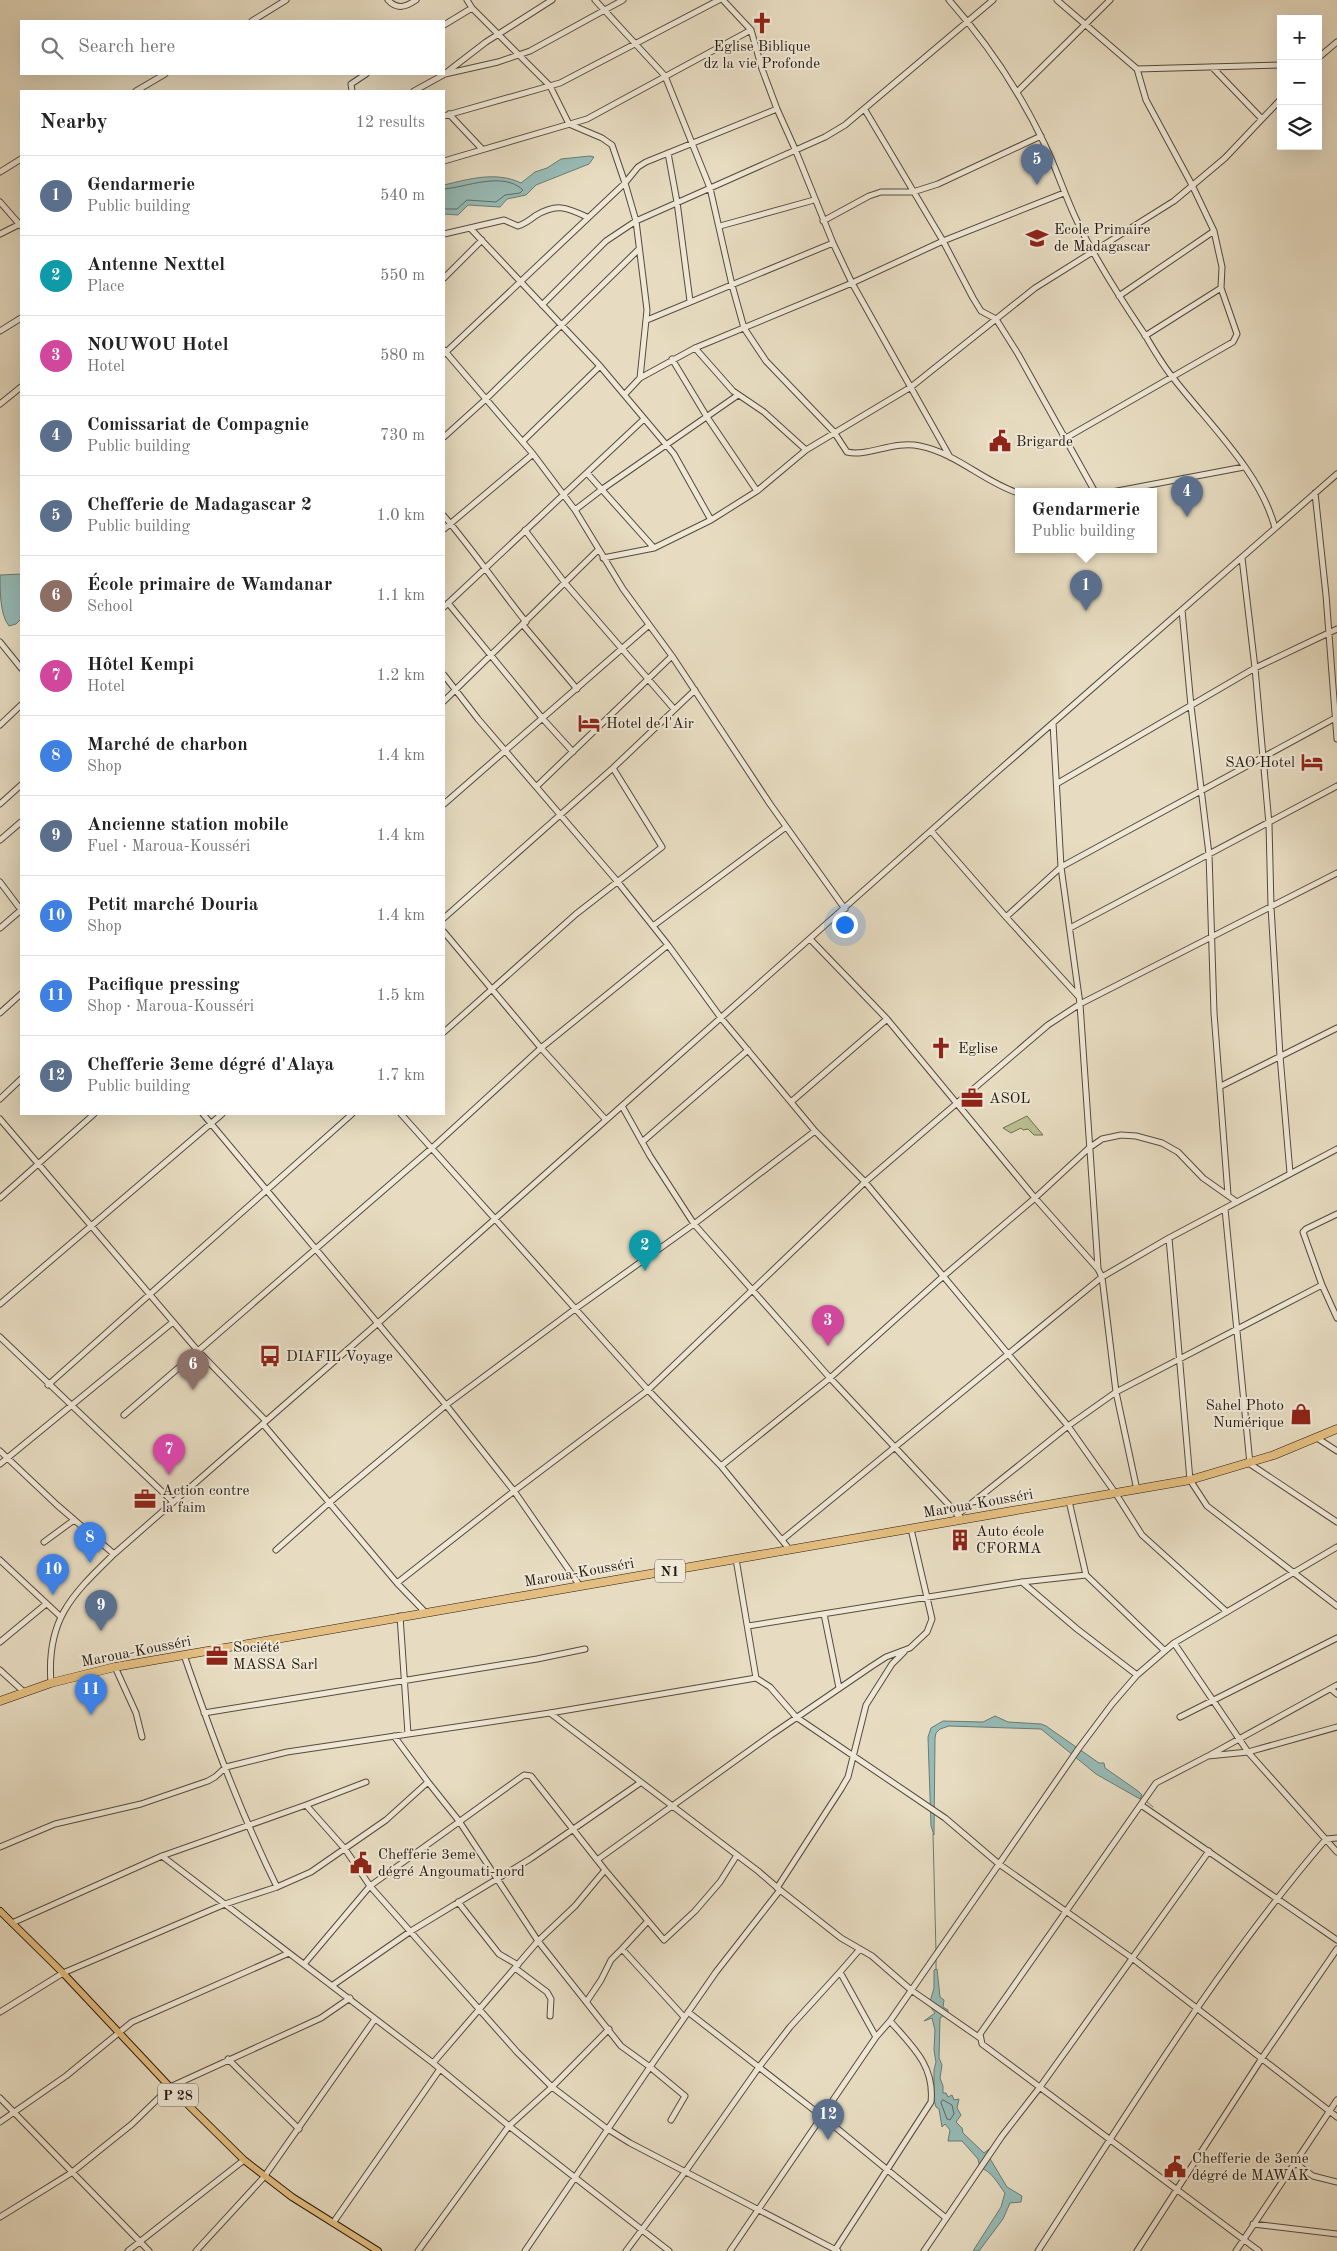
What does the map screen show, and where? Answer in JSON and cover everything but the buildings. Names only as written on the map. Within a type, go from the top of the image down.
[{"type":"highway","name":"Maroua-Kousséri","points":[[0,1701],[51,1683],[115,1667],[184,1654],[790,1550],[960,1517],[1116,1494],[1190,1480],[1250,1464],[1337,1429]]},
{"type":"main road","name":"P 28","points":[[0,1911],[63,1973],[170,2087],[244,2160],[264,2177],[378,2251]]},
{"type":"street","points":[[254,20],[286,0]]},
{"type":"street","points":[[388,0],[391,4],[401,7],[416,0]]},
{"type":"street","points":[[467,0],[472,8],[518,56],[550,86],[569,124],[602,138],[612,145],[636,221],[647,320],[640,378]]},
{"type":"street","points":[[445,74],[498,35],[552,0]]},
{"type":"street","points":[[596,0],[665,76],[710,188],[744,328],[774,371],[834,432],[847,452],[852,453],[902,444],[921,446],[951,457],[1015,491]]},
{"type":"street","points":[[445,74],[518,56],[623,0]]},
{"type":"street","points":[[446,115],[560,83],[721,0],[751,30],[762,69],[777,109],[833,243],[852,283],[951,457]]},
{"type":"street","points":[[949,0],[999,61],[1017,92],[1041,136],[1064,194],[1092,251],[1119,296],[1172,378],[1244,467],[1268,505],[1276,528]]},
{"type":"street","points":[[542,304],[606,241],[636,221],[825,137],[865,110],[934,52],[967,20],[993,0]]},
{"type":"street","points":[[1058,0],[1137,69],[1146,100],[1192,185],[1214,232],[1222,267],[1221,288],[1237,334],[1236,338],[1172,378],[1064,439]]},
{"type":"street","points":[[1017,92],[1110,0]]},
{"type":"street","points":[[445,24],[472,8]]},
{"type":"street","points":[[445,160],[587,119],[751,30]]},
{"type":"street","points":[[1322,55],[1337,42]]},
{"type":"street","points":[[1137,69],[1277,64]]},
{"type":"street","points":[[1212,67],[1262,119]]},
{"type":"street","points":[[138,90],[163,75]]},
{"type":"street","points":[[352,90],[352,84],[365,75]]},
{"type":"street","points":[[416,90],[443,75]]},
{"type":"street","points":[[603,558],[654,548],[711,520],[757,491],[806,450],[911,387],[1035,288],[1154,214],[1225,158],[1277,103]]},
{"type":"street","points":[[445,351],[625,182],[638,167],[692,142],[777,109]]},
{"type":"street","points":[[865,110],[943,241],[982,311],[996,318],[1018,354],[1064,439],[1094,488]]},
{"type":"street","points":[[446,115],[482,149]]},
{"type":"street","points":[[823,221],[869,196],[881,192],[913,192],[938,184],[1041,136]]},
{"type":"street","points":[[668,153],[677,202],[690,301]]},
{"type":"street","points":[[0,172],[20,160]]},
{"type":"street","points":[[625,394],[640,378],[695,348],[852,283],[943,241],[1064,194]]},
{"type":"street","points":[[720,226],[814,200]]},
{"type":"street","points":[[0,202],[20,224]]},
{"type":"street","points":[[445,234],[504,220],[518,226],[554,207],[573,210],[587,217]]},
{"type":"street","points":[[0,234],[20,225]]},
{"type":"street","points":[[470,229],[625,394],[679,460],[711,520]]},
{"type":"street","points":[[1119,296],[1214,232]]},
{"type":"street","points":[[445,277],[482,240]]},
{"type":"street","points":[[647,320],[833,243]]},
{"type":"street","points":[[445,436],[486,399],[639,249]]},
{"type":"street","points":[[1145,336],[1221,288]]},
{"type":"street","points":[[0,331],[20,319]]},
{"type":"street","points":[[695,348],[738,395],[764,412],[806,450]]},
{"type":"street","points":[[445,353],[523,441],[575,510],[603,558],[672,656],[786,827],[845,909]]},
{"type":"street","points":[[672,359],[757,491]]},
{"type":"street","points":[[523,441],[600,366]]},
{"type":"street","points":[[0,404],[20,389]]},
{"type":"street","points":[[575,510],[665,444],[738,395]]},
{"type":"street","points":[[573,752],[446,605],[644,419]]},
{"type":"street","points":[[445,528],[533,454]]},
{"type":"street","points":[[1133,488],[1244,467]]},
{"type":"street","points":[[587,473],[654,548]]},
{"type":"street","points":[[51,1683],[51,1646],[61,1617],[69,1602],[80,1588],[114,1554],[378,1323],[494,1218],[811,940],[931,831],[1337,474]]},
{"type":"street","points":[[1315,493],[1337,717],[1337,739]]},
{"type":"street","points":[[445,517],[486,567],[524,623],[577,689]]},
{"type":"street","points":[[525,530],[565,583],[674,709]]},
{"type":"street","points":[[445,700],[598,550]]},
{"type":"street","points":[[1242,558],[1255,668],[1269,824],[1271,908],[1280,1056],[1290,1173]]},
{"type":"street","points":[[1182,610],[1191,706],[1209,854],[1214,1012],[1228,1194]]},
{"type":"street","points":[[445,803],[649,625]]},
{"type":"street","points":[[1058,783],[1255,668],[1337,629]]},
{"type":"street","points":[[0,642],[20,667]]},
{"type":"street","points":[[537,786],[672,656]]},
{"type":"street","points":[[445,676],[457,689],[478,719],[617,881],[668,944],[722,1018],[791,1102],[865,1182],[1068,1426],[1116,1494],[1142,1535],[1227,1612]]},
{"type":"street","points":[[445,917],[612,768],[695,690]]},
{"type":"street","points":[[0,725],[20,706]]},
{"type":"street","points":[[1006,917],[1062,867],[1262,756],[1337,717]]},
{"type":"street","points":[[1053,723],[1062,867],[1080,997],[1098,1269]]},
{"type":"street","points":[[445,1031],[576,914],[662,847],[612,768]]},
{"type":"street","points":[[0,804],[20,786]]},
{"type":"street","points":[[1070,928],[1269,824],[1337,786]]},
{"type":"street","points":[[0,840],[20,823]]},
{"type":"street","points":[[653,926],[786,827]]},
{"type":"street","points":[[931,831],[1006,917],[1080,997]]},
{"type":"street","points":[[397,1583],[514,1491],[648,1390],[865,1182],[988,1074],[1048,1025],[1080,1004],[1337,873]]},
{"type":"street","points":[[0,882],[20,909]]},
{"type":"street","points":[[0,928],[20,911]]},
{"type":"street","points":[[445,933],[491,990],[606,1120]]},
{"type":"street","points":[[811,940],[887,1019],[1035,1198],[1098,1269],[1102,1277],[1116,1392],[1138,1490]]},
{"type":"street","points":[[124,1416],[432,1148],[541,1048],[668,944]]},
{"type":"street","points":[[0,1013],[20,995]]},
{"type":"street","points":[[791,1102],[887,1019]]},
{"type":"street","points":[[1220,1086],[1337,1028]]},
{"type":"street","points":[[642,1142],[748,1050]]},
{"type":"street","points":[[0,1099],[20,1080]]},
{"type":"street","points":[[622,1106],[642,1142],[694,1224],[830,1378],[960,1517],[1068,1426],[1116,1392],[1322,1285]]},
{"type":"street","points":[[0,1198],[93,1115]]},
{"type":"street","points":[[205,1115],[446,1405],[514,1491],[580,1586]]},
{"type":"street","points":[[0,1304],[93,1227],[221,1115]]},
{"type":"street","points":[[48,1385],[351,1115]]},
{"type":"street","points":[[402,1115],[648,1390],[721,1466],[790,1550]]},
{"type":"street","points":[[0,1119],[198,1351],[264,1423],[397,1583],[425,1612]]},
{"type":"street","points":[[276,1550],[446,1405],[694,1224],[816,1131]]},
{"type":"street","points":[[721,1466],[830,1378],[943,1276],[1035,1198],[1089,1148],[1102,1139],[1111,1136],[1146,1138],[1178,1152],[1203,1178],[1237,1202]]},
{"type":"street","points":[[783,1540],[1102,1277],[1169,1238],[1337,1150]]},
{"type":"street","points":[[1225,1209],[1250,1464],[1337,1522]]},
{"type":"street","points":[[1337,1214],[1306,1229],[1304,1232],[1322,1285],[1337,1318]]},
{"type":"street","points":[[1169,1238],[1190,1480],[1207,1506],[1337,1606]]},
{"type":"street","points":[[0,1464],[173,1322]]},
{"type":"street","points":[[0,1338],[173,1502]]},
{"type":"street","points":[[1317,1438],[1337,1451]]},
{"type":"street","points":[[0,1451],[74,1520],[114,1554]]},
{"type":"street","points":[[1069,1501],[1086,1575],[1165,1650]]},
{"type":"street","points":[[44,1542],[74,1520]]},
{"type":"street","points":[[525,2251],[606,2128],[716,1972],[778,1889],[848,1777],[859,1730],[869,1699],[892,1664],[927,1632],[932,1623],[911,1528]]},
{"type":"street","points":[[730,2251],[876,2037],[890,2021],[1074,1755],[1112,1704],[1137,1675],[1174,1643],[1337,1547]]},
{"type":"street","points":[[736,1559],[756,1678]]},
{"type":"street","points":[[0,1560],[61,1617]]},
{"type":"street","points":[[748,1626],[1022,1582],[1086,1575]]},
{"type":"street","points":[[1022,1582],[1077,1629],[1137,1675]]},
{"type":"street","points":[[0,1642],[46,1604]]},
{"type":"street","points":[[824,1614],[839,1688]]},
{"type":"street","points":[[400,1616],[408,1734]]},
{"type":"street","points":[[1180,1717],[1337,1638]]},
{"type":"street","points":[[1174,1643],[1248,1752],[1337,1852]]},
{"type":"street","points":[[597,1860],[839,1688],[886,1657],[910,1648]]},
{"type":"street","points":[[204,1713],[405,1681],[585,1649]]},
{"type":"street","points":[[184,1654],[204,1713],[247,1826],[276,1887]]},
{"type":"street","points":[[115,1667],[136,1713],[142,1737]]},
{"type":"street","points":[[0,1670],[24,1692]]},
{"type":"street","points":[[0,1847],[56,1824],[141,1804],[208,1781],[226,1767],[287,1752],[550,1713],[756,1678],[770,1687],[796,1718],[816,1729],[945,1818],[999,1864],[1132,1958],[1337,2116]]},
{"type":"street","points":[[1259,2251],[982,2044],[980,2034],[1142,1804],[1162,1779],[1208,1756],[1337,1685]]},
{"type":"street","points":[[1331,1689],[1337,1694]]},
{"type":"street","points":[[550,1713],[737,1855],[841,1938],[872,1956],[911,1990],[980,2038]]},
{"type":"street","points":[[1208,1756],[1248,1752],[1337,1728]]},
{"type":"street","points":[[394,1736],[459,1821],[538,1941],[609,2029],[629,2053],[650,2067],[685,2096],[671,2120]]},
{"type":"street","points":[[305,1963],[370,1886],[524,1775],[531,1776],[662,1940],[667,1939],[720,1882],[737,1855]]},
{"type":"street","points":[[12,1923],[162,1856],[366,1782]]},
{"type":"street","points":[[0,2012],[63,1973],[225,1904],[276,1887],[311,1872],[386,1820],[428,1782]]},
{"type":"street","points":[[334,1985],[411,1930],[497,1880],[575,1830],[640,1783]]},
{"type":"street","points":[[306,1804],[345,1850],[370,1886],[411,1930],[479,2010],[552,2087],[606,2128],[630,2143],[837,2250],[931,2102],[933,2087],[930,2075],[917,2052],[890,2021]]},
{"type":"street","points":[[1142,1804],[1337,1940]]},
{"type":"street","points":[[1038,2251],[1198,2009],[1277,1899],[1326,1840],[1337,1838]]},
{"type":"street","points":[[924,2251],[1002,2136],[1040,2087],[1209,1851]]},
{"type":"street","points":[[162,1856],[334,1985],[509,2126],[669,2251]]},
{"type":"street","points":[[433,2063],[538,1941],[575,1906],[605,1870]]},
{"type":"street","points":[[458,1902],[499,1954],[548,1992],[551,1999],[550,2016]]},
{"type":"street","points":[[587,2000],[601,1980],[611,1960],[647,1922]]},
{"type":"street","points":[[622,1949],[686,2014],[759,2067],[823,2117],[946,2218]]},
{"type":"street","points":[[626,2251],[685,2172],[759,2067],[790,2027],[860,1949]]},
{"type":"street","points":[[1137,2251],[1262,2058],[1337,1949]]},
{"type":"street","points":[[0,2122],[66,2076],[117,2032],[150,2013],[289,1953]]},
{"type":"street","points":[[840,1972],[876,2037]]},
{"type":"street","points":[[0,2217],[71,2173],[132,2124],[170,2087],[321,2018],[350,1998]]},
{"type":"street","points":[[196,2251],[264,2177],[375,2019]]},
{"type":"street","points":[[418,2251],[509,2126],[552,2087],[609,2029]]},
{"type":"street","points":[[228,2059],[299,2129]]},
{"type":"street","points":[[333,2223],[440,2069]]},
{"type":"street","points":[[0,2098],[149,2251]]},
{"type":"street","points":[[1236,2251],[1337,2100]]},
{"type":"street","points":[[128,2251],[141,2243],[244,2160]]},
{"type":"street","points":[[1295,2163],[1313,2176],[1337,2182]]},
{"type":"street","points":[[1254,2224],[1337,2234]]},
{"type":"green space","points":[[1027,1116],[1043,1135],[1034,1135],[1028,1129],[1023,1130],[1021,1128],[1011,1133],[1003,1128]]},
{"type":"water","points":[[594,157],[589,164],[536,185],[526,195],[507,199],[500,207],[468,205],[458,215],[445,214],[445,185],[482,177],[502,177],[521,183],[535,172],[547,168],[561,159]]},
{"type":"water","points":[[20,574],[20,620],[16,624],[9,626],[2,609],[0,575]]},
{"type":"water","points":[[995,1716],[1008,1722],[1046,1726],[1099,1763],[1104,1763],[1105,1768],[1142,1795],[1140,1799],[1096,1774],[1041,1729],[949,1726],[940,1729],[936,1733],[935,1738],[934,1835],[931,1826],[928,1737],[931,1728],[943,1721],[983,1722]]},
{"type":"water","points":[[937,1969],[940,1997],[944,2000],[943,2007],[948,2010],[940,2018],[939,2058],[942,2065],[940,2078],[943,2093],[946,2093],[948,2097],[952,2095],[954,2100],[959,2099],[957,2108],[961,2115],[956,2122],[962,2128],[963,2133],[984,2153],[993,2146],[989,2157],[1007,2187],[1022,2196],[1021,2202],[1010,2203],[1003,2219],[979,2251],[973,2251],[1001,2207],[1005,2193],[988,2171],[980,2168],[978,2159],[962,2141],[948,2141],[950,2130],[945,2124],[942,2127],[939,2109],[936,2107],[934,2100],[935,2030],[932,2018],[924,2021],[935,2013],[929,2005],[934,1988],[934,1970]]},
{"type":"waterway","points":[[1146,1801],[1153,1807]]},
{"type":"waterway","points":[[933,1834],[936,1952]]},
{"type":"waterway","points":[[1200,1842],[1215,1853]]},
{"type":"waterway","points":[[936,1958],[936,1969]]},
{"type":"place","name":"Eglise Biblique dz la vie Profonde","points":[[762,23]]},
{"type":"place","name":"Chefferie de Madagascar 2","points":[[1037,185]]},
{"type":"place","name":"Ecole Primaire de Madagascar","points":[[1037,238]]},
{"type":"place","name":"Brigarde","points":[[1000,441]]},
{"type":"place","name":"Comissariat de Compagnie","points":[[1187,517]]},
{"type":"place","name":"Gendarmerie","points":[[1086,611]]},
{"type":"place","name":"Hotel de l'Air","points":[[589,723]]},
{"type":"place","name":"SAO Hotel","points":[[1312,762]]},
{"type":"place","name":"Eglise","points":[[941,1048]]},
{"type":"place","name":"ASOL","points":[[972,1098]]},
{"type":"place","name":"Antenne Nexttel","points":[[645,1271]]},
{"type":"place","name":"NOUWOU Hotel","points":[[828,1346]]},
{"type":"place","name":"DIAFIL Voyage","points":[[270,1356]]},
{"type":"place","name":"École primaire de Wamdanar","points":[[193,1390]]},
{"type":"place","name":"Sahel Photo Numérique","points":[[1301,1414]]},
{"type":"place","name":"Hôtel Kempi","points":[[169,1475]]},
{"type":"place","name":"Action contre la faim","points":[[145,1499]]},
{"type":"place","name":"Auto école CFORMA","points":[[960,1540]]},
{"type":"place","name":"Marché de charbon","points":[[90,1563]]},
{"type":"place","name":"Petit marché Douria","points":[[53,1595]]},
{"type":"place","name":"Ancienne station mobile","points":[[101,1631]]},
{"type":"place","name":"Société MASSA Sarl","points":[[217,1656]]},
{"type":"place","name":"Pacifique pressing","points":[[91,1715]]},
{"type":"place","name":"Chefferie 3eme dégré Angoumati-nord","points":[[361,1863]]},
{"type":"place","name":"Chefferie 3eme dégré d'Alaya","points":[[828,2140]]},
{"type":"place","name":"Chefferie de 3eme dégré de MAWAK","points":[[1175,2167]]}]
